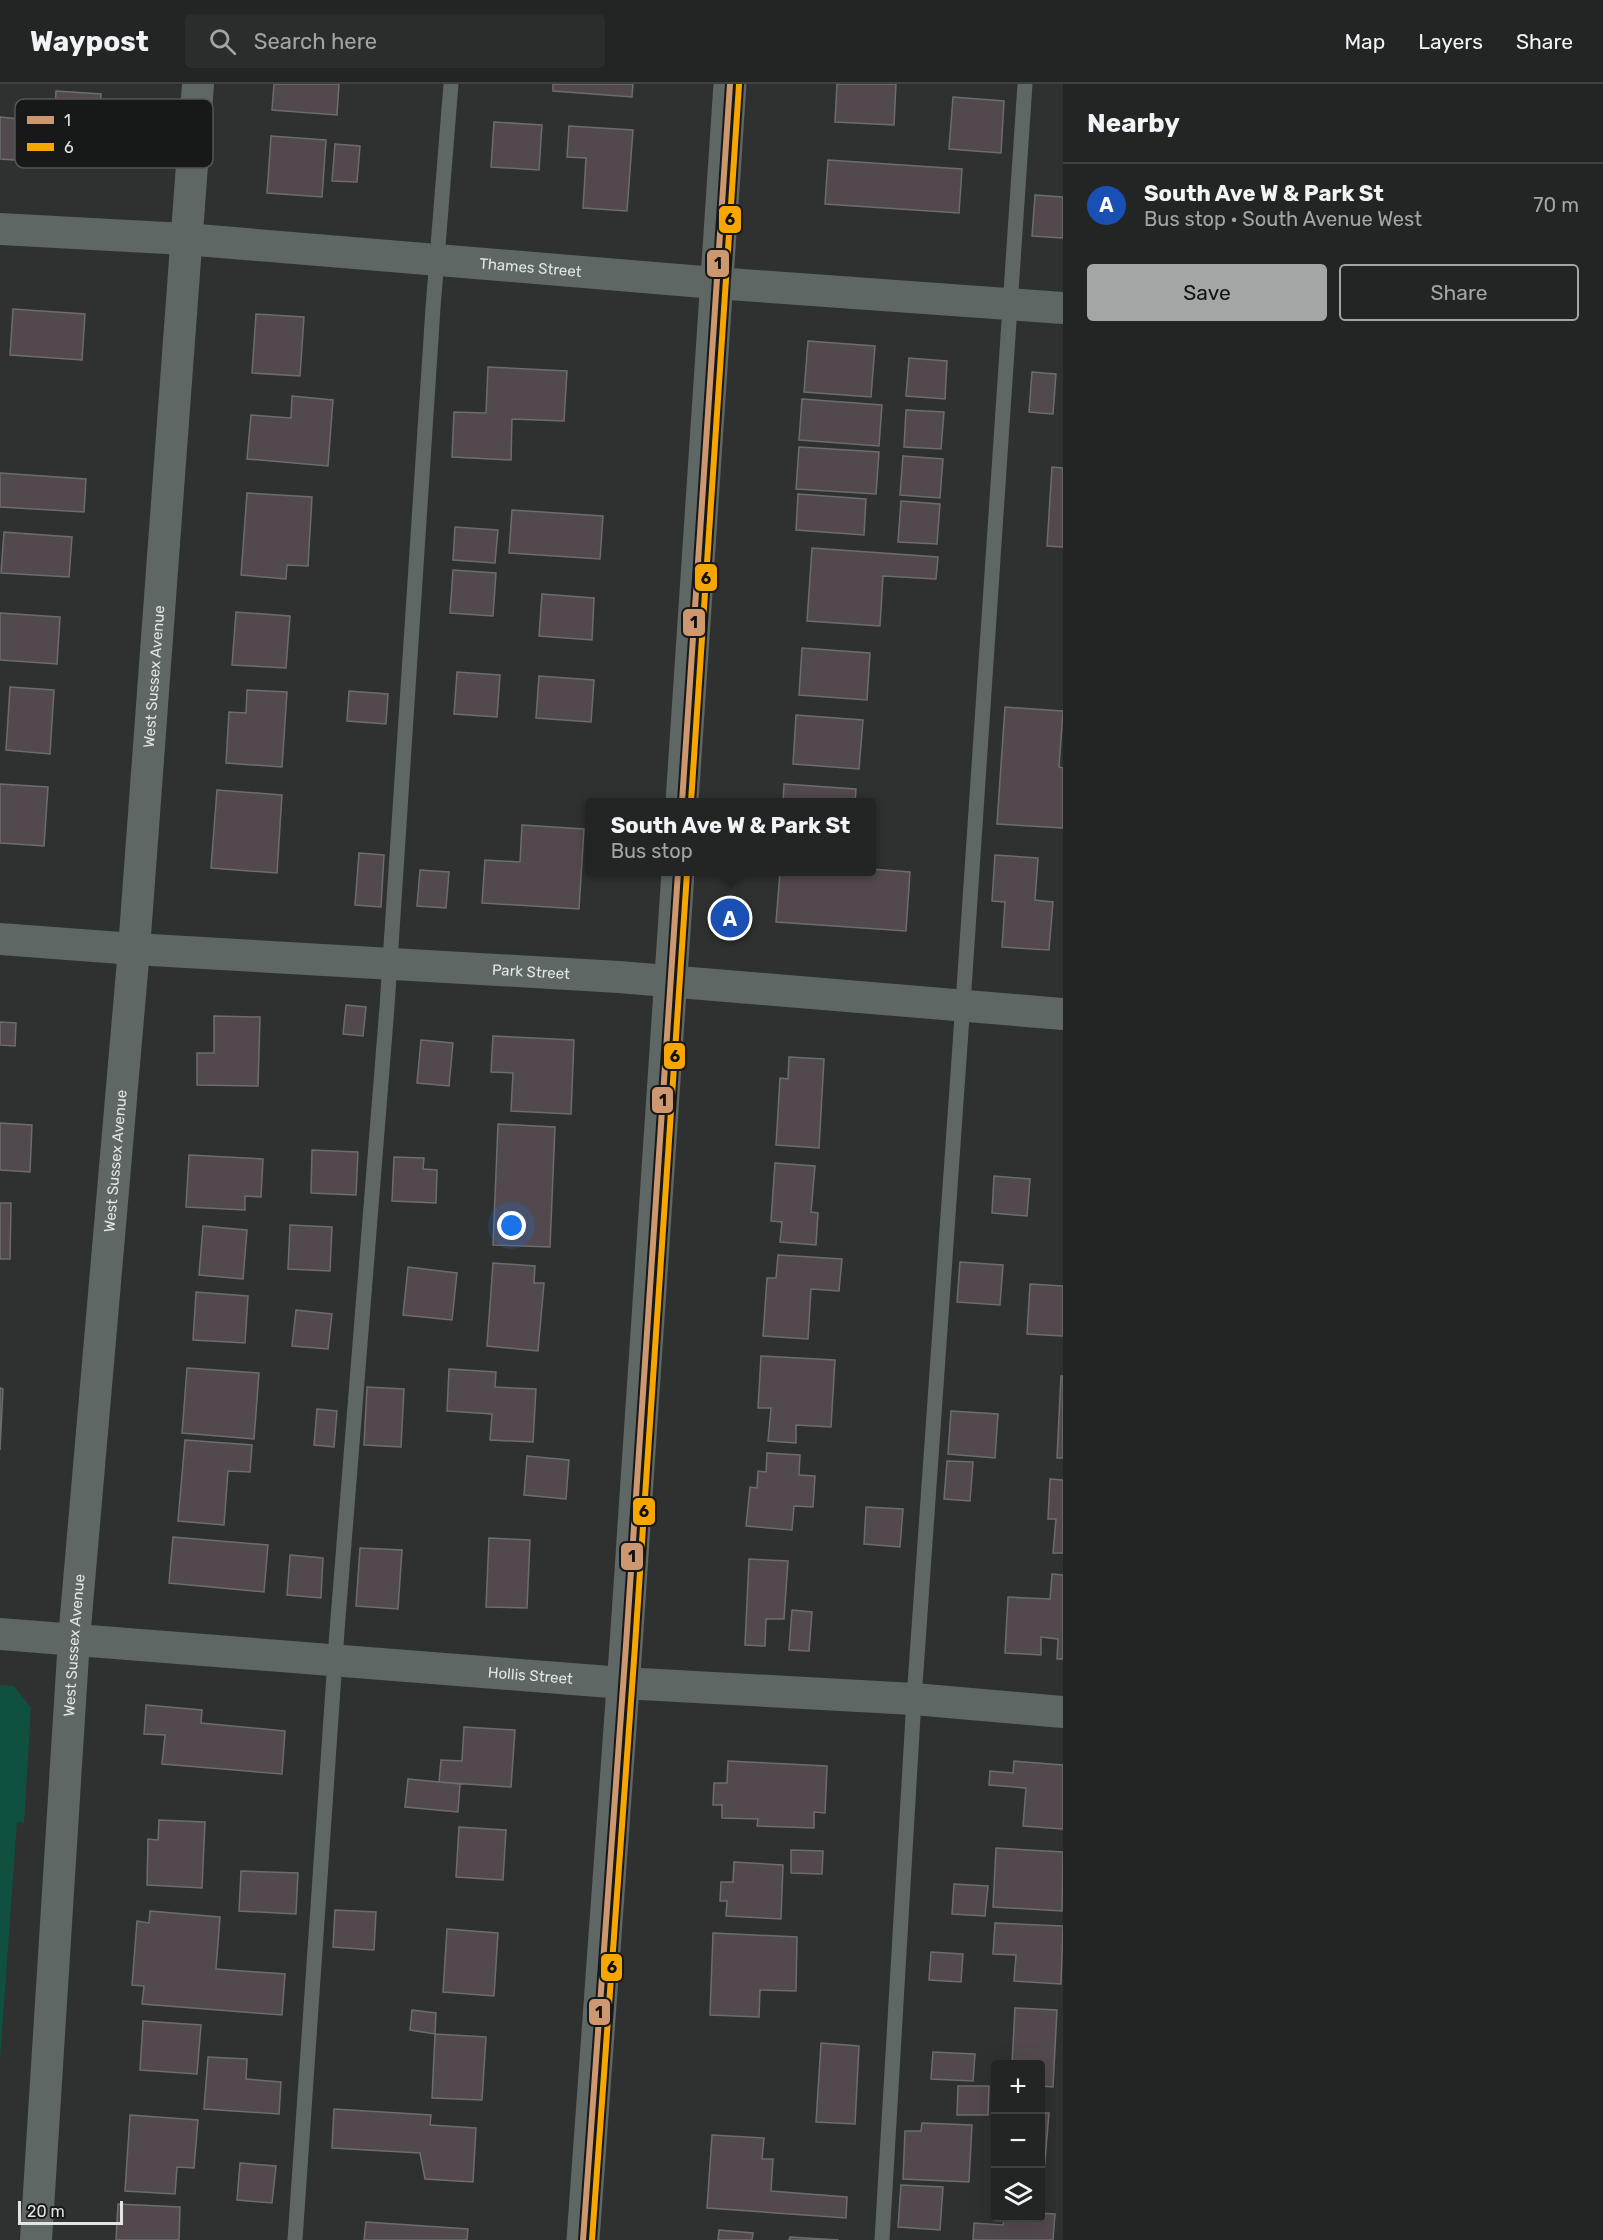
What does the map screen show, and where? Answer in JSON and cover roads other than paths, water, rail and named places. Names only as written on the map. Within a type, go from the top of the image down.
[{"type":"street","name":"West Sussex Avenue","points":[[197,99],[198,84]]},
{"type":"street","points":[[682,798],[730,84]]},
{"type":"street","name":"West Sussex Avenue","points":[[36,2240],[74,1639],[134,949],[191,168]]},
{"type":"street","name":"Thames Street","points":[[0,229],[185,239],[715,283],[1063,308]]},
{"type":"street","points":[[583,2240],[678,876]]},
{"type":"street","name":"Park Street","points":[[0,939],[670,982],[1063,1014]]},
{"type":"street","name":"Hollis Street","points":[[0,1634],[623,1683],[914,1699],[1063,1712]]},
{"type":"lane","points":[[296,2240],[334,1660],[390,963],[436,260],[451,84]]},
{"type":"lane","points":[[882,2240],[914,1699],[1025,84]]},
{"type":"place","name":"South Ave W & Park St","points":[[730,918]]}]
